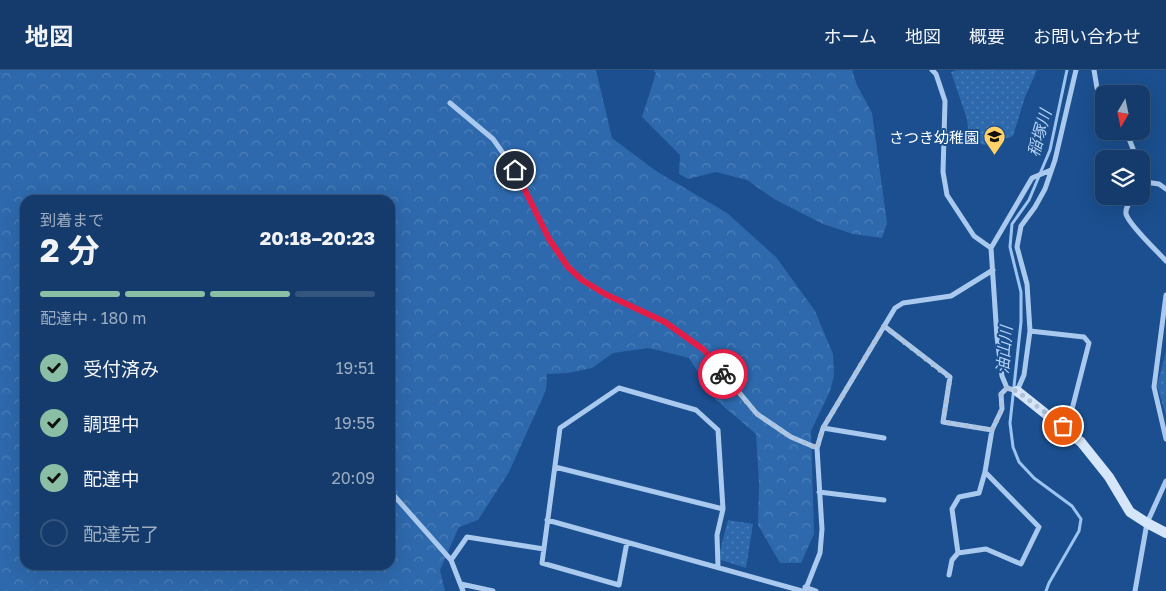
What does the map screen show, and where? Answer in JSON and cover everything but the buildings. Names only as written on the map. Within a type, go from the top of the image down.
[{"type":"street","points":[[932,70],[936,74],[944,101],[943,172],[947,195],[974,236],[991,248]]},
{"type":"street","points":[[958,553],[952,509],[959,497],[979,494],[985,472],[992,430],[1002,409],[1001,394],[1012,390],[1024,375],[1030,330],[1027,284],[1017,248],[1021,226],[1045,189],[1055,160],[1076,70]]},
{"type":"street","points":[[1094,70],[1096,85]]},
{"type":"street","points":[[450,103],[494,139],[515,170],[549,239],[568,267],[582,280],[605,294],[665,322],[704,350],[757,414],[791,437],[817,448]]},
{"type":"street","points":[[1051,170],[1032,178],[991,248],[997,337],[1002,376],[1012,390],[1063,426],[1080,442],[1109,477],[1130,512],[1147,524],[1166,533]]},
{"type":"street","points":[[1150,185],[1159,184],[1166,189]]},
{"type":"street","points":[[1127,205],[1126,214],[1132,224],[1166,260]]},
{"type":"street","points":[[804,590],[820,553],[822,529],[817,448],[823,428],[895,308],[903,303],[951,296],[993,270]]},
{"type":"street","points":[[1166,295],[1164,331],[1154,387],[1166,439]]},
{"type":"street","points":[[884,326],[950,378],[943,422],[992,430]]},
{"type":"street","points":[[1030,330],[1084,337],[1089,343],[1070,417],[1063,426]]},
{"type":"street","points":[[627,542],[619,585],[542,563],[560,428],[619,388],[696,410],[718,430],[723,509],[717,535],[718,567]]},
{"type":"street","points":[[823,428],[884,438]]},
{"type":"street","points":[[554,467],[723,509]]},
{"type":"street","points":[[949,575],[952,560],[958,553],[986,549],[1021,564],[1039,527],[985,472]]},
{"type":"street","points":[[1135,591],[1147,524],[1166,480]]},
{"type":"street","points":[[819,492],[884,500]]},
{"type":"street","points":[[395,496],[451,560],[463,591]]},
{"type":"street","points":[[547,520],[804,590],[816,591]]},
{"type":"street","points":[[451,560],[467,536],[544,549]]},
{"type":"street","points":[[461,584],[493,591]]},
{"type":"green space","points":[[0,70],[596,70],[612,138],[656,171],[727,213],[776,257],[815,311],[833,354],[834,376],[830,391],[811,431],[814,534],[801,563],[780,563],[758,525],[759,482],[756,434],[715,399],[689,358],[649,348],[613,353],[592,368],[568,373],[547,374],[546,390],[509,472],[478,520],[459,527],[440,570],[445,591],[0,591]]},
{"type":"green space","points":[[653,70],[852,70],[857,85],[872,113],[887,223],[882,238],[853,234],[823,224],[774,199],[747,180],[716,172],[688,179],[679,174],[680,155],[642,117],[656,73]]},
{"type":"green space","points":[[957,70],[1037,70],[1025,97],[1013,136],[984,145],[969,138],[967,119],[951,72]]},
{"type":"green space","points":[[1166,352],[1166,416],[1157,385]]},
{"type":"green space","points":[[728,520],[753,524],[746,568],[718,559]]},
{"type":"waterway","name":"油山川","points":[[1046,591],[1079,531],[1081,519],[1072,506],[1034,478],[1019,462],[1013,447],[1010,423],[1021,322],[1021,292],[1010,247],[1012,224],[1029,200],[1050,150],[1067,70]]},
{"type":"way so far","points":[[723,374],[757,414],[791,437],[817,448],[823,428],[884,326],[950,378],[943,422],[992,430],[1002,409],[1001,394],[1007,388],[1017,391],[1063,426]]},
{"type":"place","name":"さつき幼稚園","points":[[995,156]]},
{"type":"route","points":[[515,170],[549,239],[568,267],[582,280],[605,294],[665,322],[704,350],[723,374]]},
{"type":"water label","name":"稲塚川","points":[[1039,133]]}]
